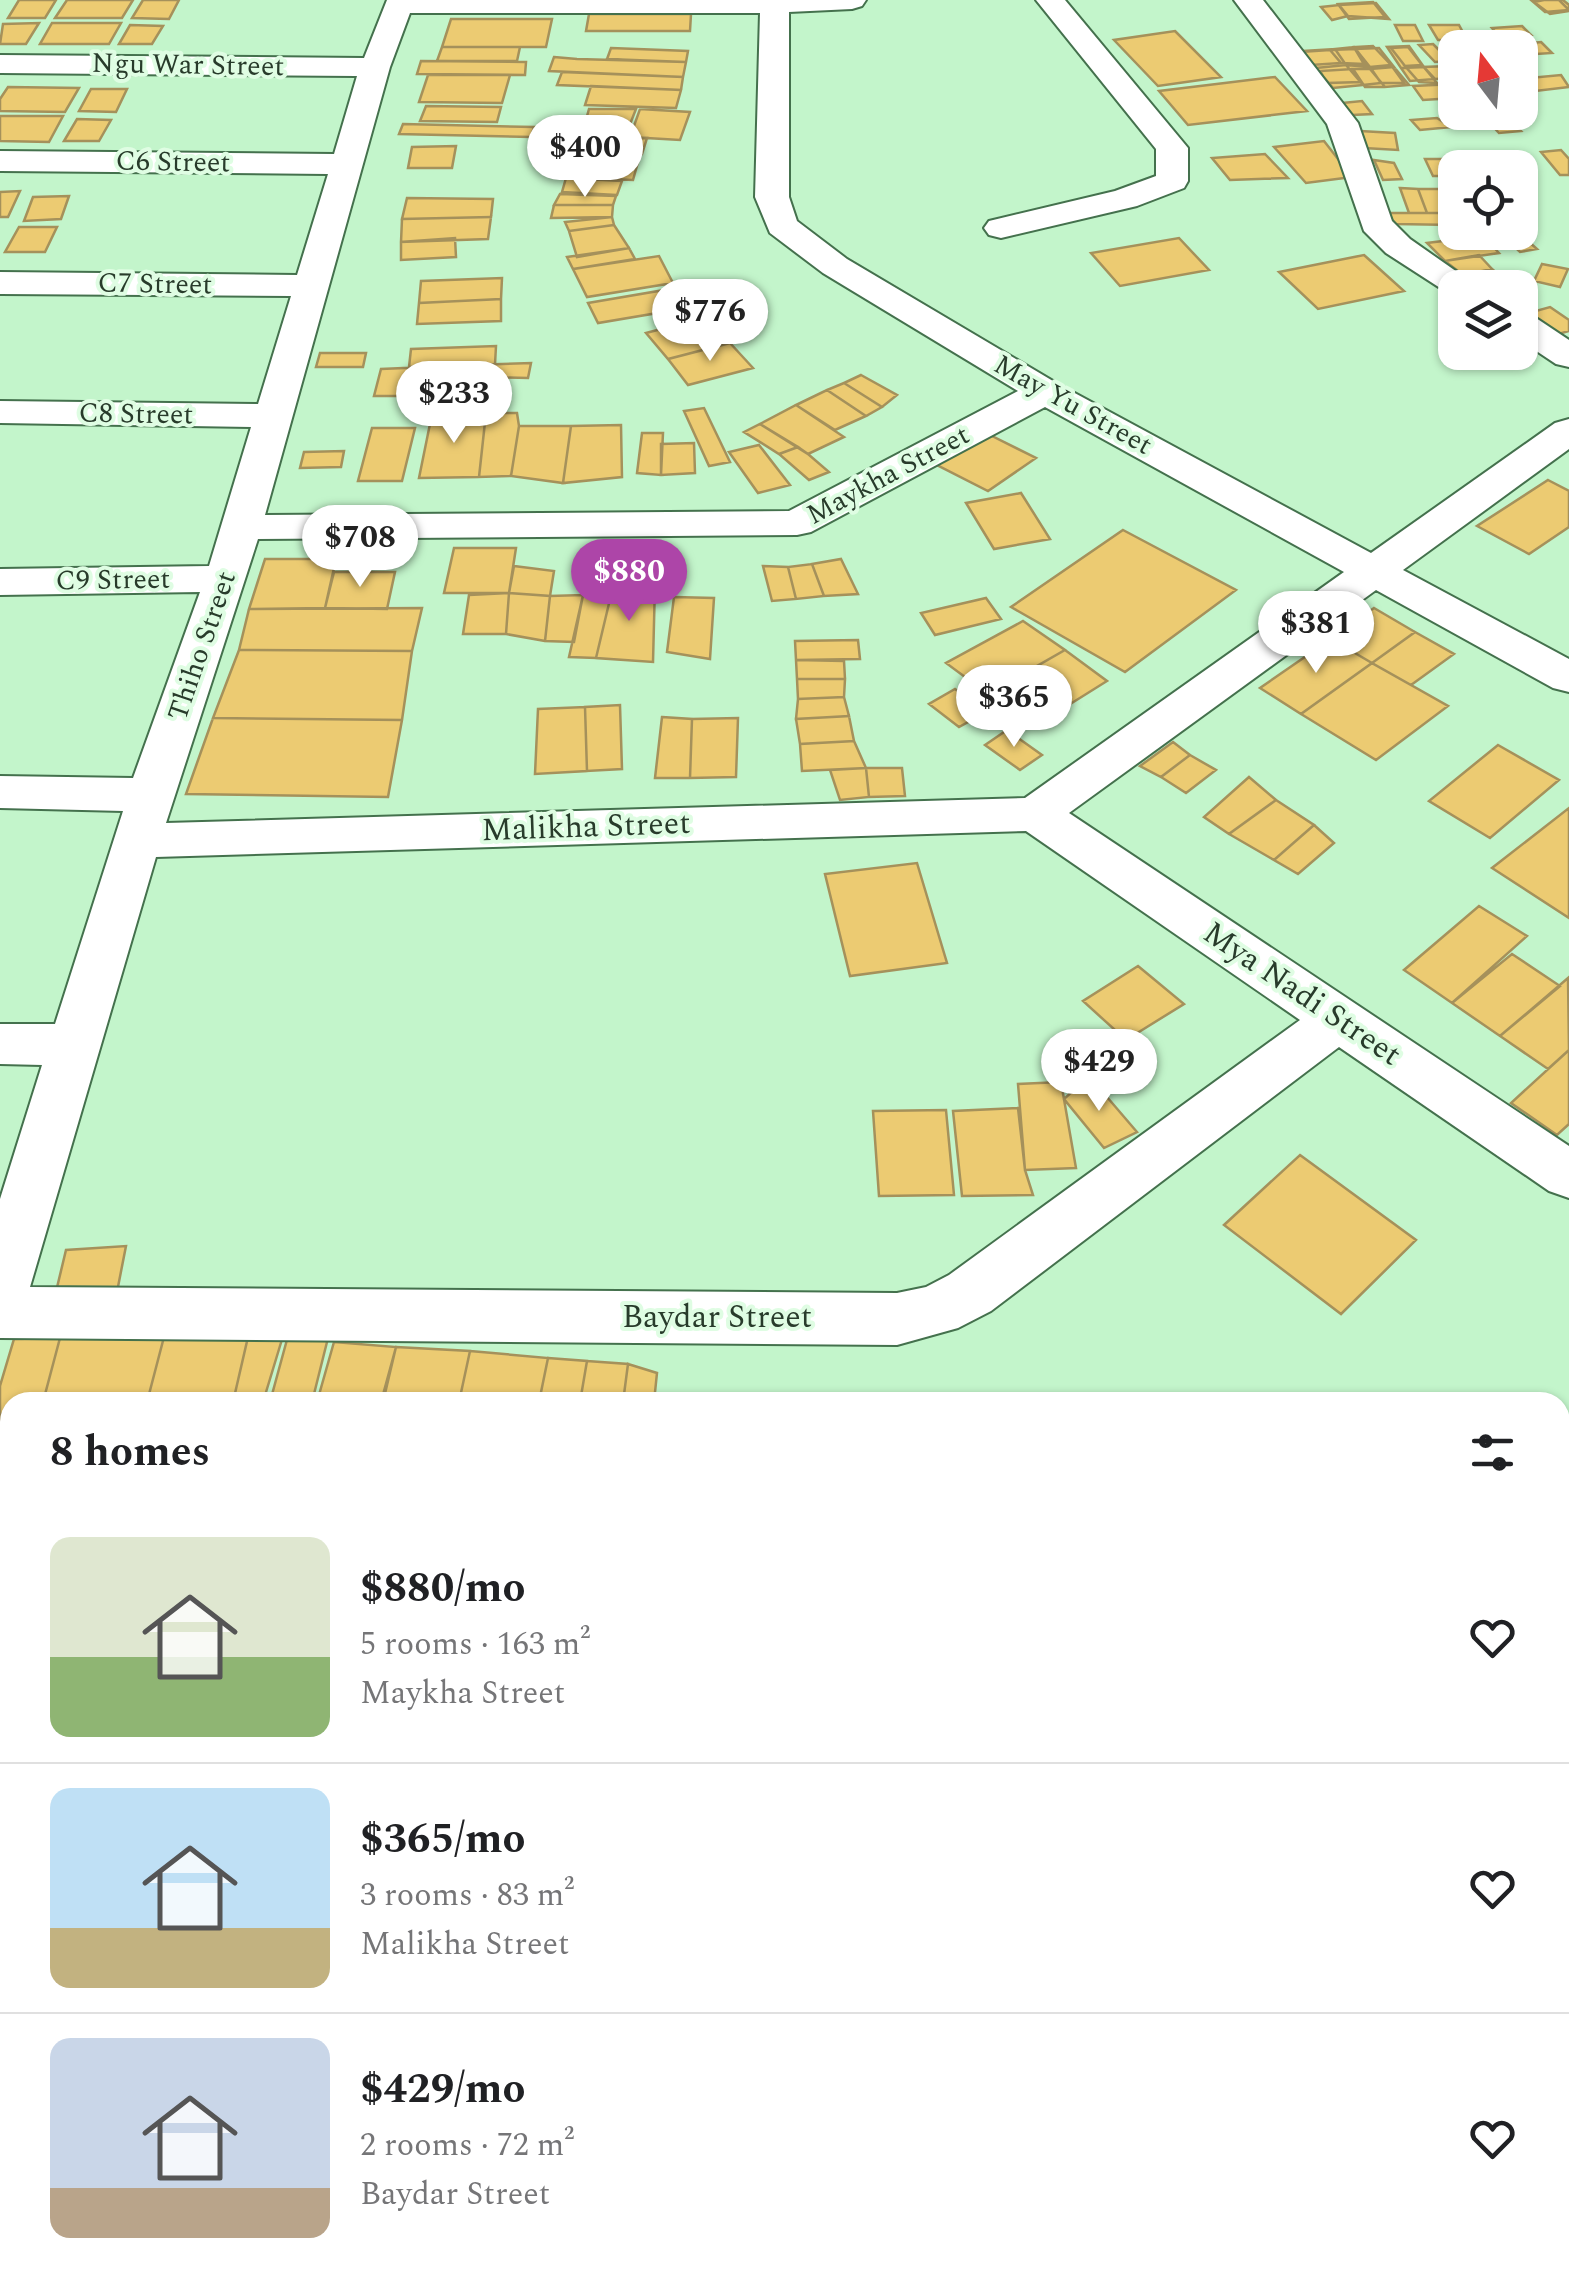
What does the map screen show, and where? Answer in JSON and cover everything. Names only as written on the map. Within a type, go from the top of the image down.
[{"type":"street","points":[[400,2],[775,4],[852,0]]},
{"type":"street","points":[[1001,228],[1125,199],[1172,180],[1172,148],[1050,0]]},
{"type":"street","points":[[1248,0],[1342,123],[1376,224],[1398,246],[1438,272]]},
{"type":"street","name":"Thiho Street","points":[[0,1291],[152,795],[226,579],[345,164],[400,2]]},
{"type":"street","name":"May Yu Street","points":[[775,4],[772,197],[782,226],[835,266],[1045,392],[1569,678]]},
{"type":"street","name":"Ngu War Street","points":[[0,64],[375,67]]},
{"type":"street","name":"C6 Street","points":[[0,160],[345,164]]},
{"type":"street","name":"C7 Street","points":[[0,283],[311,286]]},
{"type":"street","points":[[1538,336],[1569,356]]},
{"type":"street","name":"Maykha Street","points":[[242,527],[798,523],[1045,392]]},
{"type":"street","name":"C8 Street","points":[[0,412],[272,416]]},
{"type":"street","points":[[1035,814],[1569,430]]},
{"type":"street","name":"C9 Street","points":[[0,582],[226,579]]},
{"type":"street","points":[[0,792],[152,795]]},
{"type":"street","name":"Malikha Street","points":[[138,841],[1035,814]]},
{"type":"street","name":"Mya Nadi Street","points":[[1035,814],[1569,1175]]},
{"type":"street","name":"Baydar Street","points":[[0,1312],[897,1319],[936,1310],[970,1292],[1339,1018]]},
{"type":"street","points":[[0,1044],[78,1044]]},
{"type":"building","points":[[19,0],[56,0],[45,18],[8,18]]},
{"type":"building","points":[[67,0],[133,0],[122,18],[55,18]]},
{"type":"building","points":[[143,0],[179,0],[169,19],[132,18]]},
{"type":"building","points":[[1531,0],[1559,0],[1569,10],[1545,12]]},
{"type":"building","points":[[1563,0],[1569,11],[1550,14],[1534,2]]},
{"type":"building","points":[[1373,2],[1385,17],[1349,19],[1338,4]]},
{"type":"building","points":[[1376,3],[1389,19],[1348,16],[1339,5]]},
{"type":"building","points":[[1339,5],[1348,16],[1332,20],[1321,7]]},
{"type":"building","points":[[589,14],[691,14],[690,31],[586,31]]},
{"type":"building","points":[[451,19],[552,19],[546,47],[442,47]]},
{"type":"building","points":[[39,23],[26,44],[0,44],[3,24]]},
{"type":"building","points":[[52,23],[121,23],[109,44],[40,44]]},
{"type":"building","points":[[130,25],[163,26],[152,44],[119,44]]},
{"type":"building","points":[[1395,25],[1415,25],[1423,41],[1403,41]]},
{"type":"building","points":[[1429,25],[1459,25],[1462,30],[1438,30],[1438,40]]},
{"type":"building","points":[[1522,26],[1526,30],[1494,30]]},
{"type":"building","points":[[1175,31],[1221,77],[1158,86],[1114,40]]},
{"type":"building","points":[[1541,42],[1552,53],[1538,54]]},
{"type":"building","points":[[1433,44],[1438,49],[1438,62],[1435,62],[1419,45]]},
{"type":"building","points":[[1373,46],[1391,65],[1370,67],[1354,47]]},
{"type":"building","points":[[1409,46],[1424,67],[1401,68],[1387,47]]},
{"type":"building","points":[[442,47],[520,47],[517,61],[437,61]]},
{"type":"building","points":[[1354,47],[1370,67],[1346,65],[1335,49]]},
{"type":"building","points":[[1408,47],[1422,65],[1405,66],[1391,48]]},
{"type":"building","points":[[611,48],[688,51],[686,62],[607,59]]},
{"type":"building","points":[[1379,48],[1394,67],[1370,69],[1355,49]]},
{"type":"building","points":[[1335,49],[1346,65],[1316,68],[1301,51]]},
{"type":"building","points":[[1355,49],[1364,64],[1341,63],[1330,50]]},
{"type":"building","points":[[1330,50],[1341,63],[1311,65],[1300,52]]},
{"type":"building","points":[[554,57],[686,62],[683,77],[549,71]]},
{"type":"building","points":[[421,61],[526,62],[525,75],[417,74]]},
{"type":"building","points":[[1346,65],[1370,67],[1381,83],[1363,85]]},
{"type":"building","points":[[1346,65],[1363,85],[1333,88],[1316,68]]},
{"type":"building","points":[[1391,65],[1404,83],[1381,83],[1370,67]]},
{"type":"building","points":[[1422,65],[1437,83],[1419,82],[1405,66]]},
{"type":"building","points":[[1438,66],[1438,79],[1435,79],[1424,67]]},
{"type":"building","points":[[1394,67],[1409,85],[1385,87],[1370,69]]},
{"type":"building","points":[[1424,67],[1435,79],[1410,81],[1401,68]]},
{"type":"building","points":[[1353,69],[1370,69],[1385,87],[1365,87]]},
{"type":"building","points":[[1353,69],[1361,82],[1327,83],[1320,71]]},
{"type":"building","points":[[562,72],[683,77],[681,90],[557,85]]},
{"type":"building","points":[[428,75],[510,75],[502,103],[419,102]]},
{"type":"building","points":[[1561,75],[1569,87],[1538,91],[1538,77]]},
{"type":"building","points":[[1275,77],[1307,111],[1188,125],[1159,91]]},
{"type":"building","points":[[1438,85],[1438,99],[1423,100],[1413,86]]},
{"type":"building","points":[[591,86],[681,90],[676,108],[585,105]]},
{"type":"building","points":[[8,87],[79,88],[65,112],[0,111],[0,99]]},
{"type":"building","points":[[91,89],[127,89],[116,112],[79,111]]},
{"type":"building","points":[[1362,101],[1372,114],[1352,115],[1342,103]]},
{"type":"building","points":[[426,106],[501,107],[497,122],[420,121]]},
{"type":"building","points":[[589,109],[636,109],[625,137],[582,134]]},
{"type":"building","points":[[640,109],[690,112],[680,140],[630,137]]},
{"type":"building","points":[[0,116],[63,116],[49,142],[0,141]]},
{"type":"building","points":[[1437,118],[1438,128],[1420,130],[1411,120]]},
{"type":"building","points":[[77,119],[111,120],[99,141],[64,141]]},
{"type":"building","points":[[403,124],[534,127],[531,137],[399,134]]},
{"type":"building","points":[[1360,131],[1395,133],[1398,150],[1364,148]]},
{"type":"building","points":[[583,135],[647,138],[642,154],[578,151]]},
{"type":"building","points":[[1324,141],[1352,177],[1306,183],[1274,147]]},
{"type":"building","points":[[456,146],[452,168],[408,168],[412,147]]},
{"type":"building","points":[[1561,150],[1569,159],[1569,175],[1560,175],[1541,152]]},
{"type":"building","points":[[576,152],[640,155],[633,180],[566,177]]},
{"type":"building","points":[[1265,154],[1288,178],[1230,180],[1212,158]]},
{"type":"building","points":[[1425,159],[1438,159],[1438,176],[1433,176]]},
{"type":"building","points":[[1374,160],[1394,163],[1402,179],[1383,180]]},
{"type":"building","points":[[566,178],[622,181],[617,195],[562,192]]},
{"type":"building","points":[[1400,188],[1418,189],[1427,213],[1409,213]]},
{"type":"building","points":[[1418,189],[1438,189],[1438,213],[1427,213]]},
{"type":"building","points":[[20,191],[8,217],[0,217],[0,192]]},
{"type":"building","points":[[560,194],[616,196],[613,205],[554,205]]},
{"type":"building","points":[[69,196],[61,219],[24,221],[33,197]]},
{"type":"building","points":[[407,198],[493,199],[491,217],[402,219]]},
{"type":"building","points":[[554,205],[613,205],[612,217],[551,218]]},
{"type":"building","points":[[1386,213],[1438,213],[1438,225],[1396,224]]},
{"type":"building","points":[[491,217],[488,239],[401,242],[402,219]]},
{"type":"building","points":[[612,217],[614,225],[569,231],[565,222]]},
{"type":"building","points":[[614,225],[629,248],[577,257],[569,231]]},
{"type":"building","points":[[19,227],[57,227],[45,252],[5,252]]},
{"type":"building","points":[[455,238],[456,257],[401,260],[401,242]]},
{"type":"building","points":[[1179,238],[1209,270],[1120,286],[1091,253]]},
{"type":"building","points":[[1438,242],[1438,250],[1499,253],[1445,261],[1427,243]]},
{"type":"building","points":[[629,248],[635,259],[573,269],[567,257]]},
{"type":"building","points":[[1364,255],[1404,291],[1318,309],[1279,272]]},
{"type":"building","points":[[1479,255],[1492,269],[1457,270],[1445,261]]},
{"type":"building","points":[[659,256],[673,283],[587,297],[573,269]]},
{"type":"building","points":[[1542,264],[1568,269],[1560,287],[1538,282]]},
{"type":"building","points":[[502,278],[501,299],[419,303],[421,281]]},
{"type":"building","points":[[682,287],[693,307],[598,323],[588,303]]},
{"type":"building","points":[[501,299],[501,321],[417,324],[419,303]]},
{"type":"building","points":[[1550,307],[1569,320],[1569,331],[1555,335],[1538,323],[1538,310]]},
{"type":"building","points":[[707,317],[730,343],[668,359],[646,333]]},
{"type":"building","points":[[730,343],[753,368],[688,385],[668,359]]},
{"type":"building","points":[[496,346],[495,364],[409,367],[411,349]]},
{"type":"building","points":[[320,353],[366,353],[363,367],[316,367]]},
{"type":"building","points":[[531,363],[528,378],[476,377],[473,365]]},
{"type":"building","points":[[473,365],[472,396],[374,396],[381,369]]},
{"type":"building","points":[[861,375],[897,395],[882,407],[844,383]]},
{"type":"building","points":[[844,383],[882,407],[866,416],[827,390]]},
{"type":"building","points":[[827,390],[866,416],[835,430],[796,405]]},
{"type":"building","points":[[796,405],[844,437],[808,454],[760,424]]},
{"type":"building","points":[[704,408],[730,462],[709,466],[684,411]]},
{"type":"building","points":[[486,413],[479,477],[419,478],[432,414]]},
{"type":"building","points":[[486,413],[517,413],[519,426],[511,476],[479,477]]},
{"type":"building","points":[[760,424],[798,447],[779,454],[744,432]]},
{"type":"building","points":[[621,425],[622,477],[563,483],[571,426]]},
{"type":"building","points":[[519,426],[571,426],[563,483],[511,476]]},
{"type":"building","points":[[372,428],[415,428],[402,481],[358,481]]},
{"type":"building","points":[[642,433],[663,433],[661,475],[637,473]]},
{"type":"building","points":[[986,433],[1036,458],[988,491],[937,465]]},
{"type":"building","points":[[694,443],[695,473],[661,475],[661,444]]},
{"type":"building","points":[[759,445],[790,485],[758,493],[729,452]]},
{"type":"building","points":[[798,447],[829,472],[809,480],[779,454]]},
{"type":"building","points":[[344,451],[341,467],[300,468],[304,452]]},
{"type":"building","points":[[1548,480],[1569,491],[1569,527],[1529,554],[1477,526]]},
{"type":"building","points":[[1021,493],[1050,539],[994,549],[966,503]]},
{"type":"building","points":[[1123,530],[1236,590],[1125,672],[1011,607]]},
{"type":"building","points":[[454,548],[516,548],[509,593],[444,593]]},
{"type":"building","points":[[265,559],[336,559],[325,608],[249,609]]},
{"type":"building","points":[[841,559],[858,594],[824,596],[812,564]]},
{"type":"building","points":[[812,564],[824,596],[796,599],[788,567]]},
{"type":"building","points":[[514,566],[554,571],[550,596],[509,593]]},
{"type":"building","points":[[763,566],[788,567],[796,599],[772,601]]},
{"type":"building","points":[[334,572],[395,572],[387,609],[325,608]]},
{"type":"building","points":[[655,584],[653,662],[596,658],[611,595],[606,585]]},
{"type":"building","points":[[509,593],[550,596],[545,641],[506,634]]},
{"type":"building","points":[[509,593],[506,634],[463,634],[469,595]]},
{"type":"building","points":[[583,595],[611,595],[596,658],[569,657]]},
{"type":"building","points":[[583,595],[574,642],[545,641],[550,596]]},
{"type":"building","points":[[674,597],[714,598],[710,659],[667,652]]},
{"type":"building","points":[[986,598],[1001,619],[935,635],[921,613]]},
{"type":"building","points":[[422,608],[412,651],[239,650],[249,609]]},
{"type":"building","points":[[1374,608],[1415,632],[1372,663],[1331,639]]},
{"type":"building","points":[[1023,621],[1065,650],[988,694],[946,663]]},
{"type":"building","points":[[1415,632],[1454,654],[1411,685],[1372,663]]},
{"type":"building","points":[[1331,639],[1372,663],[1301,714],[1260,688]]},
{"type":"building","points":[[858,640],[860,659],[796,660],[795,641]]},
{"type":"building","points":[[239,650],[412,651],[402,720],[213,718]]},
{"type":"building","points":[[1065,650],[1107,681],[1035,726],[988,694]]},
{"type":"building","points":[[796,660],[844,661],[845,679],[797,679]]},
{"type":"building","points":[[1372,663],[1448,706],[1376,760],[1301,714]]},
{"type":"building","points":[[797,679],[845,679],[844,697],[798,699]]},
{"type":"building","points":[[955,689],[986,712],[959,727],[929,704]]},
{"type":"building","points":[[844,697],[849,716],[796,719],[798,699]]},
{"type":"building","points":[[620,705],[622,769],[587,771],[585,707]]},
{"type":"building","points":[[585,707],[587,771],[535,774],[538,709]]},
{"type":"building","points":[[849,716],[854,741],[800,744],[796,719]]},
{"type":"building","points":[[662,717],[692,719],[690,778],[655,778]]},
{"type":"building","points":[[213,718],[402,720],[388,797],[186,794]]},
{"type":"building","points":[[738,718],[736,777],[690,778],[692,719]]},
{"type":"building","points":[[1007,730],[1042,755],[1020,770],[985,745]]},
{"type":"building","points":[[854,741],[866,768],[802,771],[800,744]]},
{"type":"building","points":[[1173,742],[1190,755],[1161,777],[1140,766]]},
{"type":"building","points":[[1498,745],[1559,780],[1490,838],[1429,801]]},
{"type":"building","points":[[1190,755],[1216,770],[1186,793],[1161,777]]},
{"type":"building","points":[[866,768],[869,797],[840,800],[830,770]]},
{"type":"building","points":[[866,768],[902,768],[905,796],[869,797]]},
{"type":"building","points":[[1249,777],[1276,800],[1229,834],[1204,817]]},
{"type":"building","points":[[1276,800],[1314,825],[1274,860],[1229,834]]},
{"type":"building","points":[[1569,808],[1569,918],[1492,868]]},
{"type":"building","points":[[1314,825],[1334,843],[1298,874],[1274,860]]},
{"type":"building","points":[[917,863],[947,963],[850,976],[825,874]]},
{"type":"building","points":[[1479,906],[1527,936],[1452,1003],[1404,970]]},
{"type":"building","points":[[1512,954],[1560,986],[1500,1036],[1452,1003]]},
{"type":"building","points":[[1138,966],[1184,1004],[1126,1040],[1083,1001]]},
{"type":"building","points":[[1568,978],[1569,1050],[1548,1069],[1500,1036]]},
{"type":"building","points":[[1569,1050],[1569,1124],[1557,1135],[1511,1103]]},
{"type":"building","points":[[1089,1076],[1137,1132],[1104,1148],[1064,1099]]},
{"type":"building","points":[[1061,1082],[1076,1168],[1025,1170],[1018,1084]]},
{"type":"building","points":[[1018,1108],[1025,1170],[1033,1195],[962,1196],[953,1111]]},
{"type":"building","points":[[946,1110],[954,1195],[879,1196],[873,1111]]},
{"type":"building","points":[[1300,1155],[1416,1240],[1341,1314],[1224,1225]]},
{"type":"building","points":[[126,1246],[116,1297],[54,1300],[66,1250]]},
{"type":"building","points":[[283,1336],[266,1392],[235,1392],[248,1337]]},
{"type":"building","points":[[288,1336],[328,1338],[314,1392],[273,1392]]},
{"type":"building","points":[[164,1337],[248,1337],[235,1392],[150,1392]]},
{"type":"building","points":[[164,1337],[150,1392],[46,1392],[60,1338]]},
{"type":"building","points":[[60,1338],[46,1392],[0,1392],[14,1339]]},
{"type":"building","points":[[334,1342],[396,1347],[384,1392],[320,1392]]},
{"type":"building","points":[[396,1347],[470,1351],[461,1392],[385,1392]]},
{"type":"building","points":[[470,1351],[548,1358],[541,1392],[461,1392]]},
{"type":"building","points":[[548,1358],[587,1361],[582,1392],[541,1392]]},
{"type":"building","points":[[587,1361],[628,1364],[624,1392],[582,1392]]},
{"type":"building","points":[[628,1364],[657,1373],[655,1392],[624,1392]]}]
